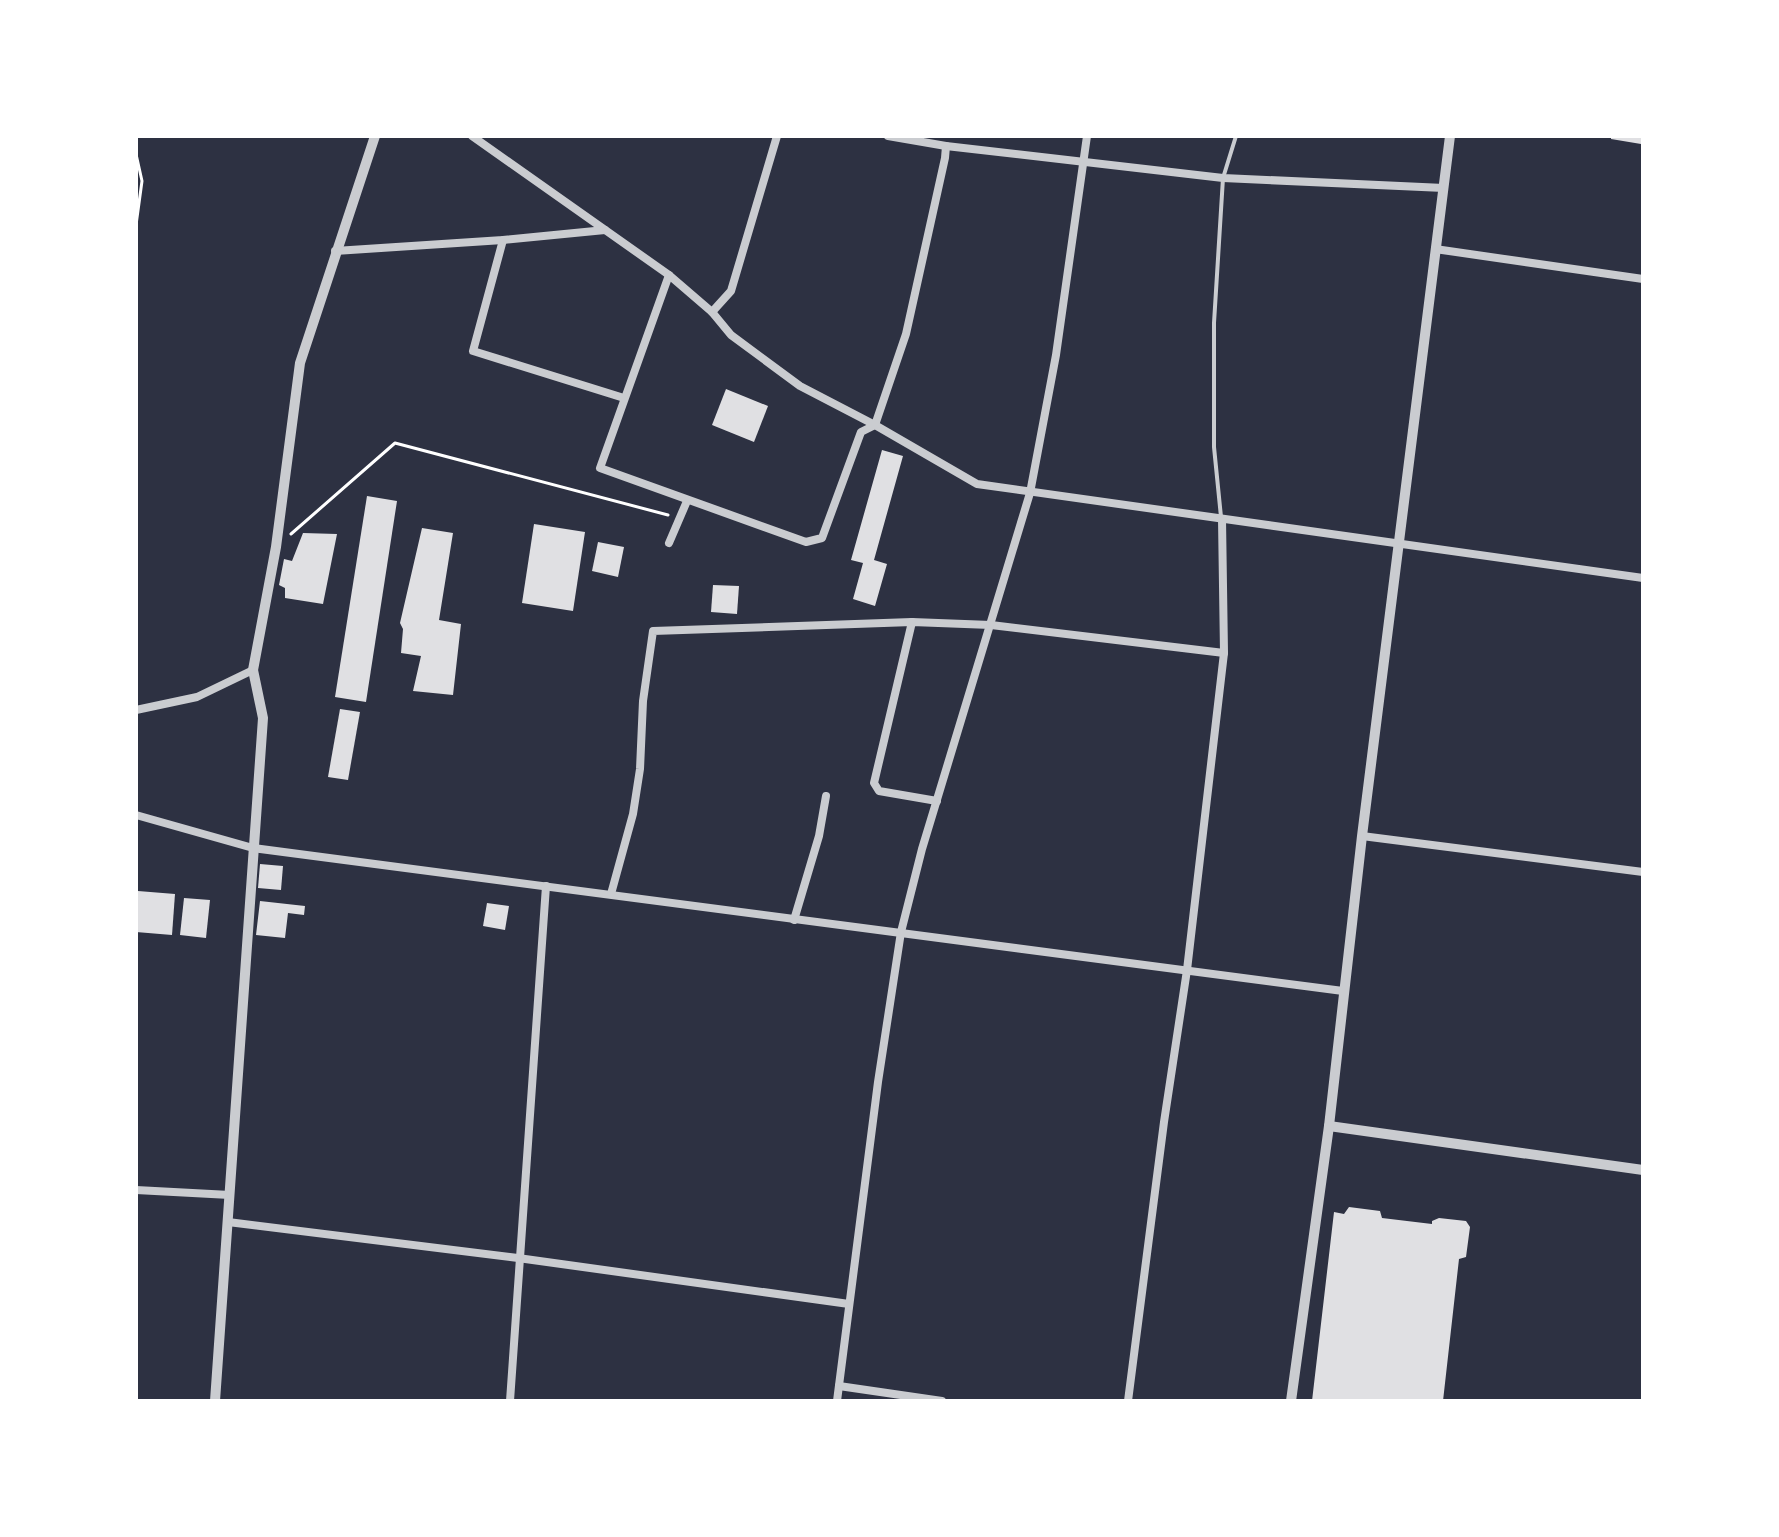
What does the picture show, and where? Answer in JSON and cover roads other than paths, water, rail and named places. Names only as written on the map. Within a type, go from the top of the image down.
[{"type":"street","points":[[215,1401],[263,718],[253,670],[276,547],[300,363],[375,136]]},
{"type":"street","points":[[472,136],[669,275],[712,312],[731,335],[800,386],[977,484],[1643,578]]},
{"type":"street","points":[[712,312],[731,291],[777,136]]},
{"type":"street","points":[[888,136],[946,146],[1223,178],[1444,188]]},
{"type":"street","points":[[837,1401],[901,932],[1030,493],[1056,355],[1087,136]]},
{"type":"street","points":[[1291,1401],[1329,1126],[1343,991],[1450,136]]},
{"type":"street","points":[[669,275],[600,468],[806,542],[822,538],[861,432],[875,425],[906,334],[946,146]]},
{"type":"street","points":[[335,251],[605,230]]},
{"type":"street","points":[[503,240],[473,351],[624,398]]},
{"type":"street","points":[[1435,249],[1643,279]]},
{"type":"street","points":[[669,543],[687,501]]},
{"type":"street","points":[[1128,1401],[1187,970],[1224,653],[1222,519]]},
{"type":"street","points":[[611,894],[633,814],[653,631],[912,622],[991,625],[1224,653]]},
{"type":"street","points":[[912,622],[874,783],[879,791],[937,801]]},
{"type":"street","points":[[136,710],[197,697],[253,670]]},
{"type":"street","points":[[794,920],[819,836],[826,796]]},
{"type":"street","points":[[136,815],[253,848],[1343,991]]},
{"type":"street","points":[[1362,836],[1643,872]]},
{"type":"street","points":[[510,1401],[546,886]]},
{"type":"street","points":[[1329,1126],[1643,1170]]},
{"type":"street","points":[[136,1190],[230,1195]]},
{"type":"street","points":[[228,1222],[849,1304]]},
{"type":"street","points":[[839,1386],[942,1401]]},
{"type":"lane","points":[[1222,519],[1214,447],[1214,323],[1223,178],[1236,136]]}]
